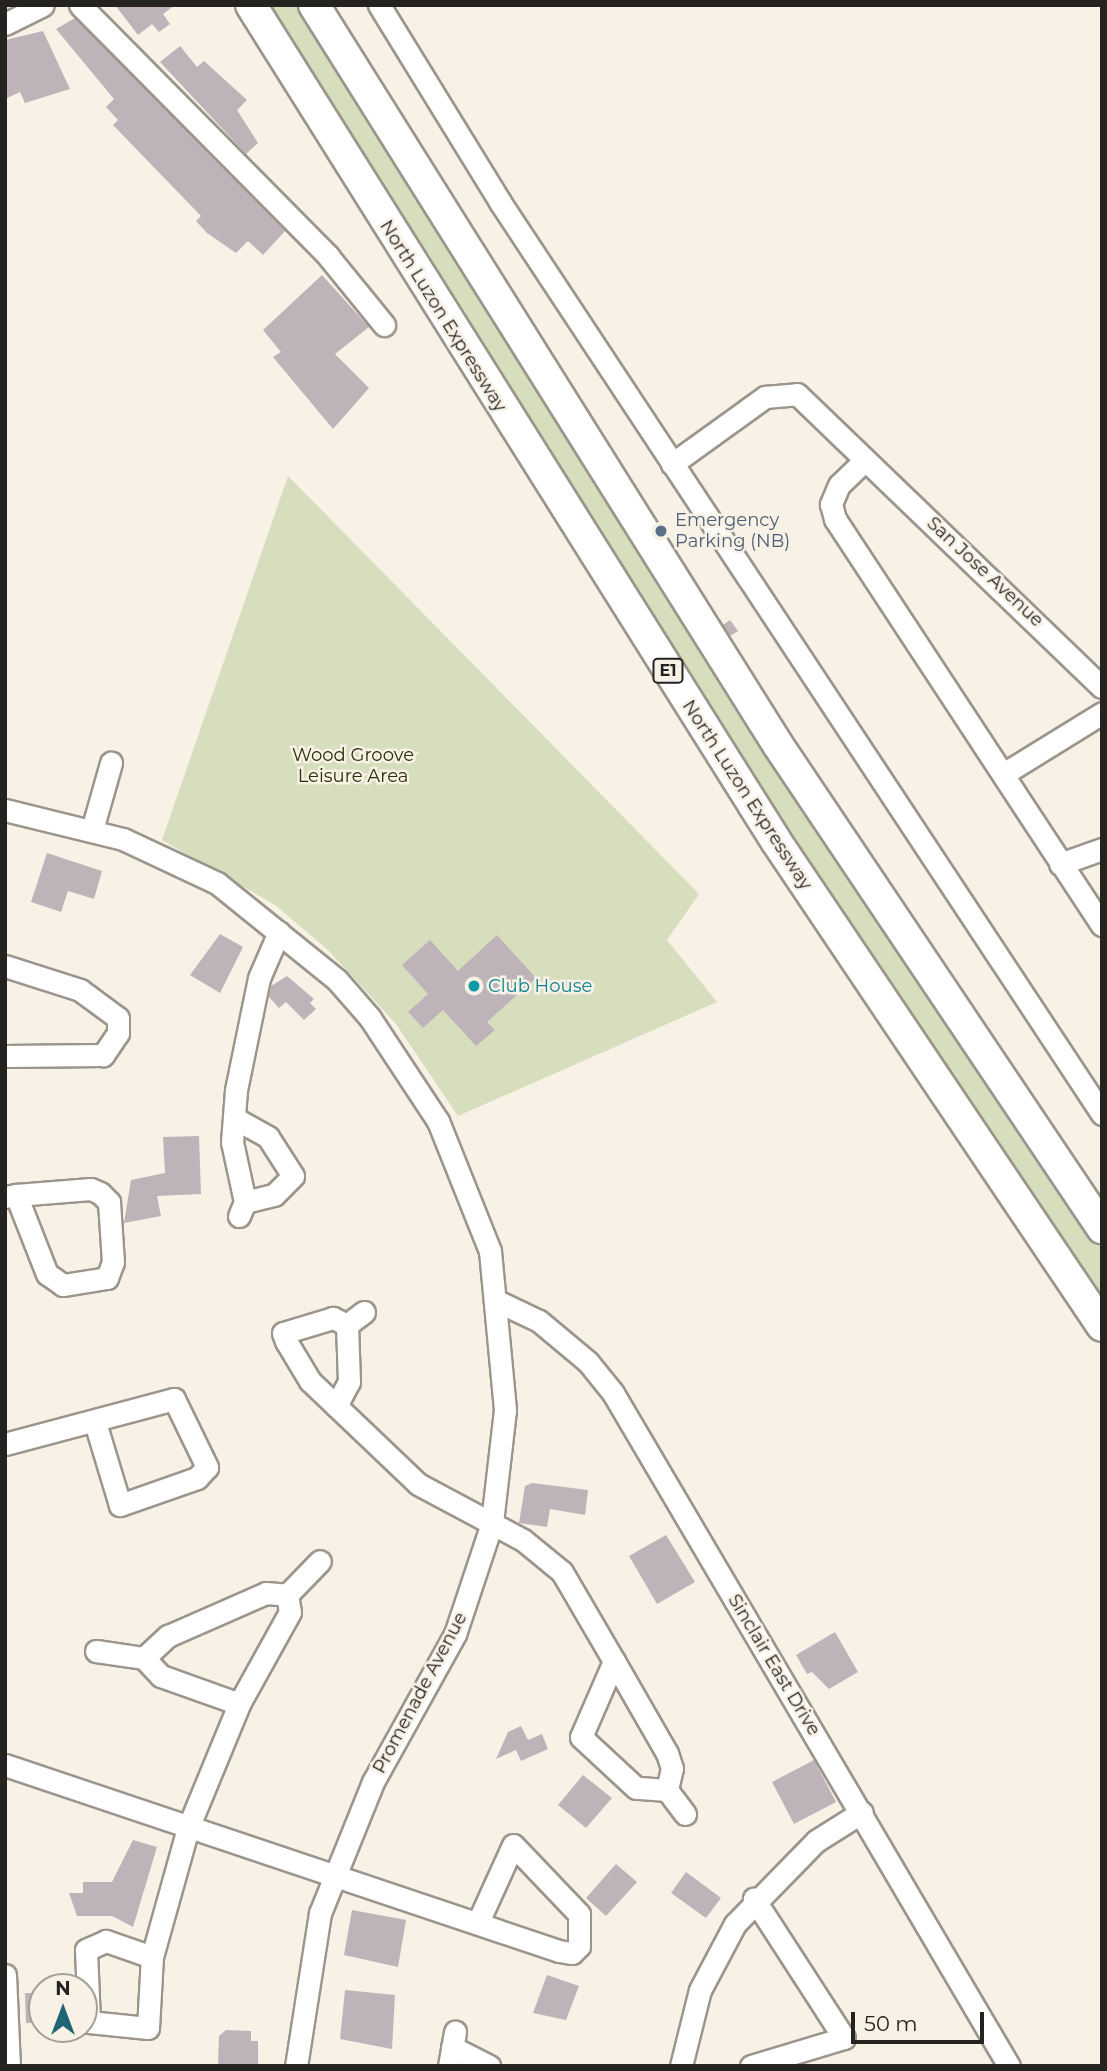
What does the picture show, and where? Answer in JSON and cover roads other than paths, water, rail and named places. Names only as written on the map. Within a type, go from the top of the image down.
[{"type":"highway","name":"North Luzon Expressway","points":[[251,5],[776,841],[1102,1326]]},
{"type":"highway","points":[[314,5],[778,745],[1102,1228]]},
{"type":"street","points":[[5,24],[43,5]]},
{"type":"street","points":[[80,5],[328,256],[384,325]]},
{"type":"street","points":[[379,5],[672,464],[1102,1114]]},
{"type":"street","name":"San Jose Avenue","points":[[672,464],[780,392],[797,394],[1102,687]]},
{"type":"street","points":[[865,460],[839,485],[831,504],[835,519],[1005,773],[1060,864],[1102,925]]},
{"type":"street","points":[[1005,773],[1102,713]]},
{"type":"street","points":[[92,830],[111,763]]},
{"type":"street","name":"Promenade Avenue","points":[[5,810],[92,830],[218,883],[279,932],[370,1018],[438,1121],[478,1212],[499,1302],[505,1410],[492,1523],[455,1634],[373,1782],[335,1875],[309,1958],[296,2066]]},
{"type":"street","points":[[1060,864],[1102,849]]},
{"type":"street","points":[[234,1118],[268,1137],[300,1177],[274,1195],[242,1209],[234,1164],[234,1118],[244,1038],[279,932]]},
{"type":"street","points":[[5,966],[80,990],[118,1018],[118,1033],[103,1055],[5,1056]]},
{"type":"street","points":[[100,1193],[108,1202],[113,1262],[107,1278],[63,1286],[47,1274],[11,1196],[100,1193]]},
{"type":"street","name":"Sinclair East Drive","points":[[499,1302],[539,1321],[588,1362],[613,1393],[862,1812],[1009,2066]]},
{"type":"street","points":[[346,1325],[364,1312]]},
{"type":"street","points":[[346,1325],[333,1318],[284,1333],[310,1381],[418,1483],[492,1523],[562,1572],[667,1753],[672,1768],[667,1790]]},
{"type":"street","points":[[336,1406],[349,1382],[346,1325]]},
{"type":"street","points":[[5,1444],[174,1399],[207,1467],[197,1478],[120,1505],[95,1422]]},
{"type":"street","points":[[287,1595],[320,1561]]},
{"type":"street","points":[[144,1658],[168,1636],[266,1593],[287,1595]]},
{"type":"street","points":[[152,1957],[106,1941],[86,1950],[89,2022],[148,2028],[152,1957],[188,1828],[239,1704],[290,1612],[287,1595]]},
{"type":"street","points":[[96,1651],[144,1658],[161,1676],[239,1704]]},
{"type":"street","points":[[614,1661],[580,1737],[636,1788],[667,1790],[685,1814]]},
{"type":"street","points":[[5,1765],[566,1953],[579,1946],[579,1914],[513,1845],[478,1922]]},
{"type":"street","points":[[681,2066],[700,1990],[754,1899],[816,1841],[862,1812]]},
{"type":"street","points":[[751,2066],[844,2038],[754,1899]]},
{"type":"street","points":[[5,1975],[9,2066]]},
{"type":"street","points":[[452,2048],[489,2066]]},
{"type":"place","name":"Emergency Parking (NB)","points":[[661,531]]},
{"type":"place","name":"Club House","points":[[474,986]]},
{"type":"park label","name":"Wood Groove Leisure Area","points":[[353,766]]}]
